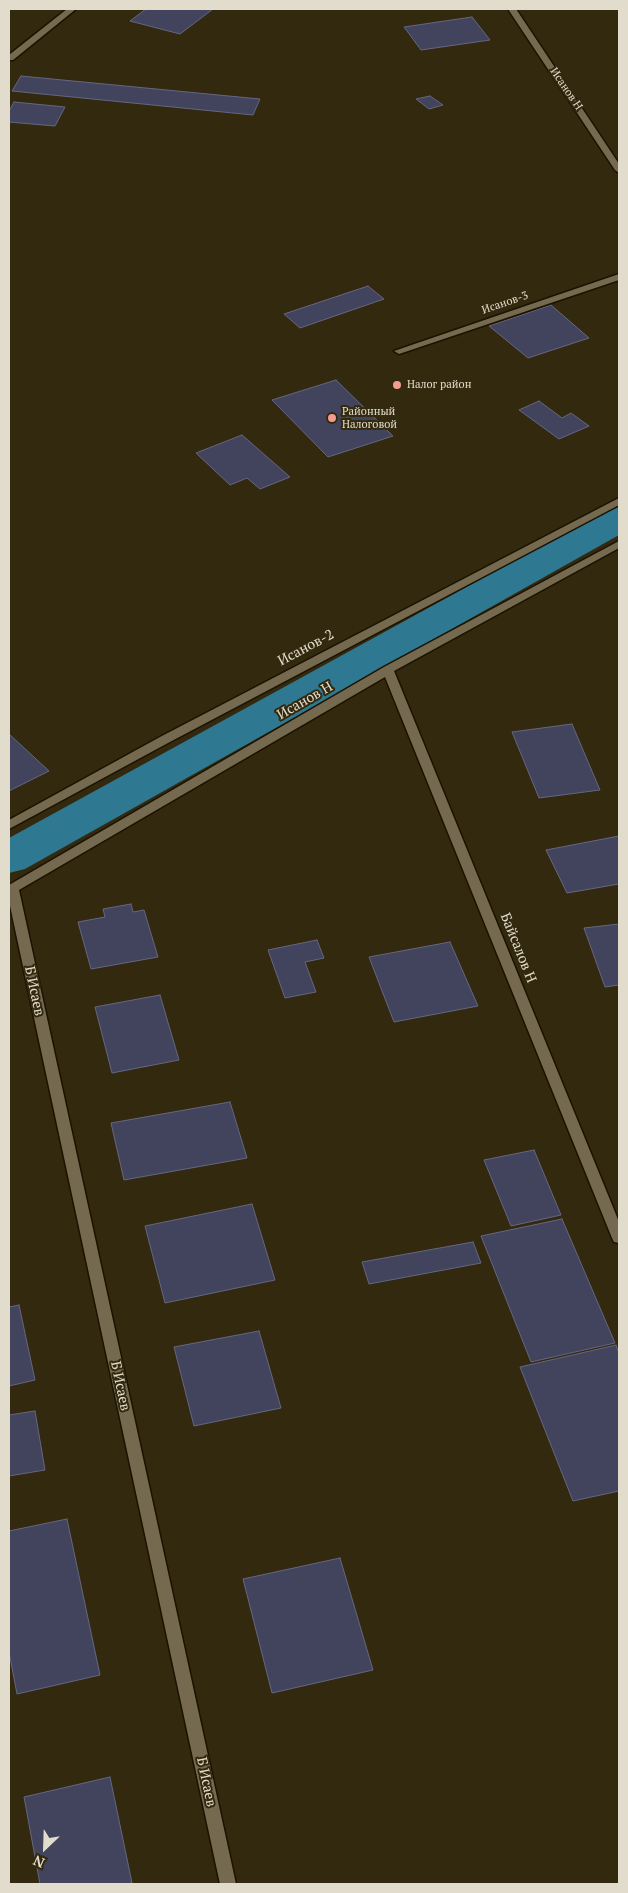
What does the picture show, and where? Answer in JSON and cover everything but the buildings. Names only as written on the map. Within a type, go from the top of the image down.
[{"type":"street","points":[[10,58],[72,9]]},
{"type":"street","name":"Исанов Н","points":[[512,9],[619,170]]},
{"type":"street","name":"Исанов-3","points":[[399,351],[619,278]]},
{"type":"street","name":"Исанов-2","points":[[9,825],[172,735],[619,502]]},
{"type":"street","name":"Исанов Н","points":[[10,889],[388,670],[619,544]]},
{"type":"street","name":"Байсалов Н","points":[[388,670],[619,1238]]},
{"type":"street","name":"Б Исаев","points":[[10,889],[228,1884]]},
{"type":"waterway","points":[[9,858],[619,519]]},
{"type":"place","name":"Налог район","points":[[397,385]]},
{"type":"place","name":"Районный Налоговой","points":[[332,418]]}]
